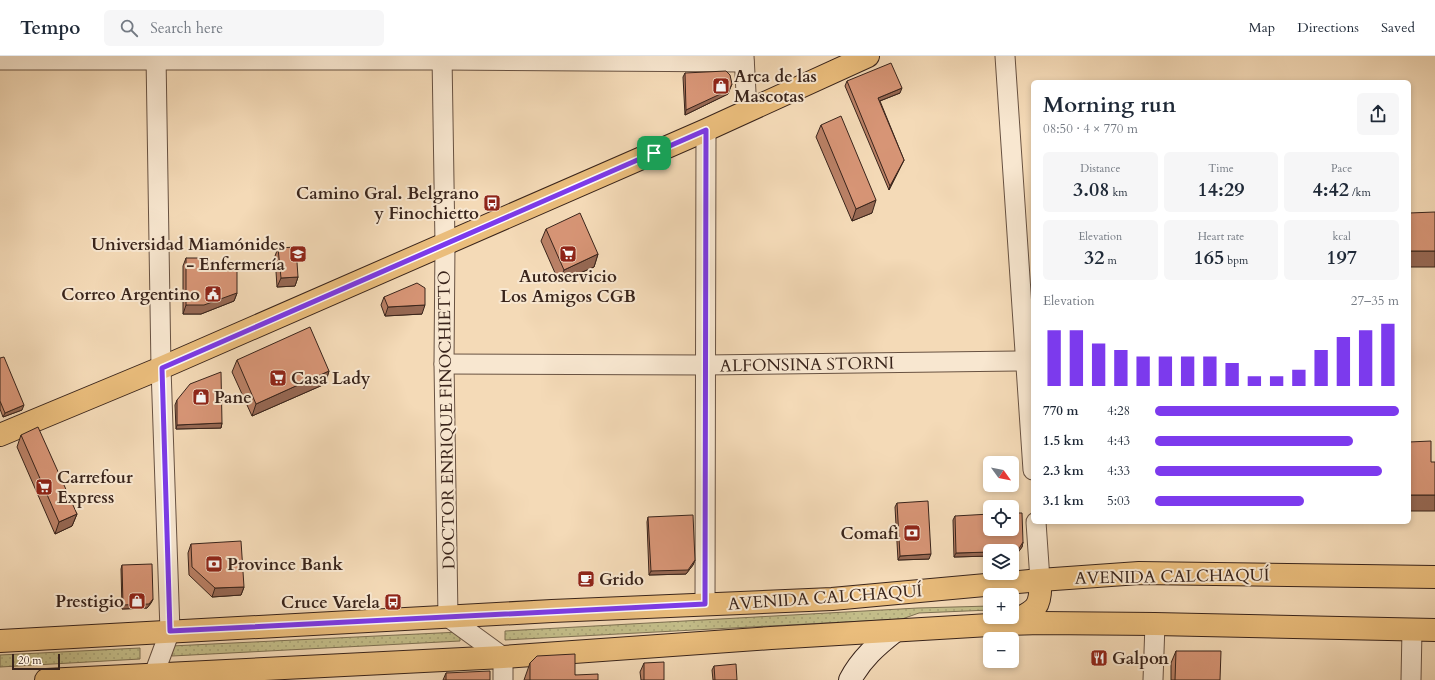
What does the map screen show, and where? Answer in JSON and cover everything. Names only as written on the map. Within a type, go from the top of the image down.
[{"type":"main road","points":[[0,435],[162,368],[706,130],[868,56]]},
{"type":"main road","name":"AVENIDA CALCHAQUÍ","points":[[0,641],[170,631],[832,599],[1040,580],[1139,573],[1435,577]]},
{"type":"main road","points":[[1019,618],[1031,612],[1037,606],[1041,595],[1040,580]]},
{"type":"main road","points":[[46,680],[154,677],[503,657],[1006,624]]},
{"type":"main road","points":[[1019,624],[1154,624],[1435,630]]},
{"type":"street","points":[[1005,56],[1031,439]]},
{"type":"street","points":[[0,60],[156,58],[744,59],[747,111]]},
{"type":"street","points":[[154,677],[170,631],[162,368],[156,58]]},
{"type":"street","name":"DOCTOR ENRIQUE FINOCHIETTO","points":[[442,58],[445,244],[444,364],[448,617]]},
{"type":"street","points":[[705,604],[706,130]]},
{"type":"street","name":"ALFONSINA STORNI","points":[[444,364],[705,365],[1026,361]]},
{"type":"street","points":[[1036,524],[1040,580]]},
{"type":"street","points":[[448,617],[503,657],[503,680]]},
{"type":"street","points":[[1153,680],[1154,624]]},
{"type":"street","points":[[1410,680],[1412,630]]},
{"type":"street","points":[[850,680],[863,660],[874,647],[895,631]]},
{"type":"shaded area","points":[[983,606],[983,610],[919,613],[902,619],[505,640],[505,631],[918,608]]},
{"type":"shaded area","points":[[460,632],[460,641],[172,656],[171,646]]},
{"type":"shaded area","points":[[140,648],[140,659],[0,667],[0,655]]},
{"type":"building","points":[[891,63],[902,88],[878,98],[904,160],[890,186],[847,81]]},
{"type":"building","points":[[726,71],[730,75],[732,84],[729,90],[686,110],[685,73]]},
{"type":"building","points":[[841,116],[876,200],[856,209],[821,125]]},
{"type":"building","points":[[1435,212],[1435,251],[1411,251],[1411,213]]},
{"type":"building","points":[[580,213],[598,254],[564,270],[546,229]]},
{"type":"building","points":[[296,247],[298,277],[281,278],[278,248]]},
{"type":"building","points":[[186,258],[204,258],[204,265],[237,264],[237,293],[204,305],[186,305]]},
{"type":"building","points":[[417,283],[425,288],[425,305],[388,307],[384,297]]},
{"type":"building","name":"Casa Lady","points":[[310,327],[329,371],[256,404],[237,360]]},
{"type":"building","points":[[4,357],[24,405],[5,413],[0,401],[0,358]]},
{"type":"building","name":"Pane","points":[[221,372],[222,423],[177,425],[177,400],[190,384]]},
{"type":"building","points":[[38,427],[77,514],[59,522],[21,435]]},
{"type":"building","points":[[1431,441],[1431,462],[1435,462],[1435,495],[1411,495],[1411,442]]},
{"type":"building","name":"Comafi","points":[[928,501],[931,554],[900,556],[897,503]]},
{"type":"building","points":[[1019,513],[1022,513],[1023,542],[1019,548],[1019,544],[983,544],[983,552],[956,553],[955,516],[983,514],[983,536],[1019,536]]},
{"type":"building","points":[[693,515],[695,560],[688,570],[651,571],[648,517]]},
{"type":"building","name":"Province Bank","points":[[241,541],[244,587],[215,588],[192,567],[191,544]]},
{"type":"building","points":[[152,564],[153,599],[149,604],[123,605],[122,565]]},
{"type":"building","points":[[1176,651],[1221,651],[1220,680],[1175,680]]},
{"type":"building","points":[[575,654],[575,675],[598,674],[598,680],[530,680],[530,663],[537,656]]},
{"type":"building","points":[[664,662],[664,680],[644,680],[644,663]]},
{"type":"building","points":[[736,664],[737,680],[715,680],[714,666]]},
{"type":"building","points":[[490,671],[490,680],[446,680],[446,673]]},
{"type":"place","name":"Arca de las Mascotas","points":[[721,86]]},
{"type":"place","name":"Camino Gral. Belgrano y Finochietto","points":[[492,203]]},
{"type":"place","name":"Universidad Miamónides - Enfermería","points":[[298,254]]},
{"type":"place","name":"Autoservicio Los Amigos CGB","points":[[568,254]]},
{"type":"place","name":"Correo Argentino","points":[[213,294]]},
{"type":"place","name":"Casa Lady","points":[[278,378]]},
{"type":"place","name":"Pane","points":[[201,397]]},
{"type":"place","name":"Carrefour Express","points":[[44,487]]},
{"type":"place","name":"Comafi","points":[[912,533]]},
{"type":"place","name":"Province Bank","points":[[214,564]]},
{"type":"place","name":"Grido","points":[[586,579]]},
{"type":"place","name":"Prestigio","points":[[137,601]]},
{"type":"place","name":"Cruce Varela","points":[[393,602]]},
{"type":"place","name":"Galpon","points":[[1099,658]]},
{"type":"route","points":[[706,130],[705,604],[170,631],[162,368],[654,153],[706,130]]}]
